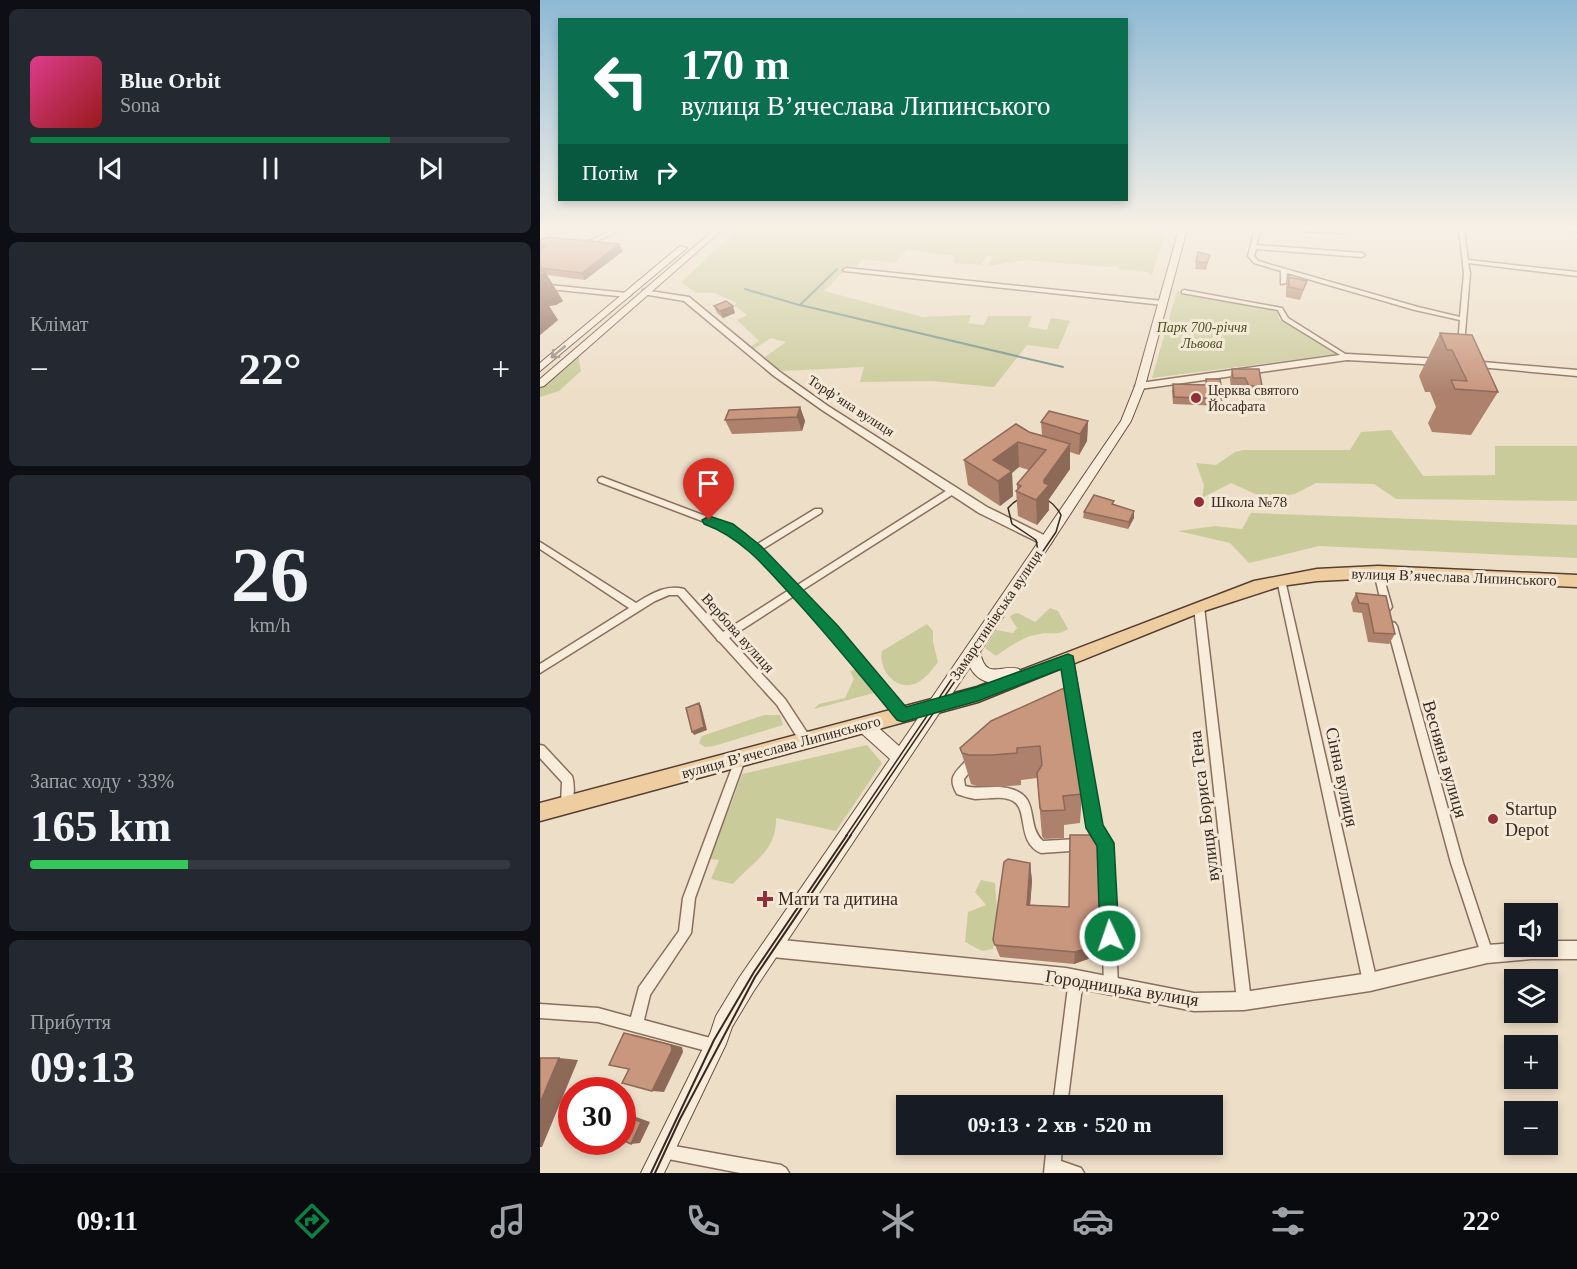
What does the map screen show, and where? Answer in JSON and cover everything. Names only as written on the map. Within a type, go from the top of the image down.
[{"type":"main road","points":[[540,368],[640,284]]},
{"type":"main road","points":[[540,384],[655,284]]},
{"type":"main road","name":"Замарстинівська вулиця","points":[[652,1173],[716,1041],[734,1018],[754,976],[1126,421],[1140,386],[1169,284]]},
{"type":"main road","points":[[577,337],[592,339]]},
{"type":"main road","name":"вулиця Вʼячеслава Липинського","points":[[540,812],[934,707],[1092,651],[1199,607],[1281,580],[1317,574],[1378,572],[1577,581]]},
{"type":"main road","points":[[973,652],[975,666],[983,674],[992,679],[1001,679],[1076,652],[1092,651]]},
{"type":"main road","points":[[865,726],[900,757]]},
{"type":"street","points":[[978,284],[1163,303]]},
{"type":"street","points":[[1331,284],[1417,309],[1462,319]]},
{"type":"street","points":[[1461,350],[1464,284]]},
{"type":"street","points":[[540,286],[627,295]]},
{"type":"street","name":"Торфʼяна вулиця","points":[[646,292],[686,299],[777,374],[952,491],[983,510],[1046,541]]},
{"type":"street","points":[[1184,292],[1280,309],[1285,319],[1347,357]]},
{"type":"street","points":[[1140,386],[1347,357],[1449,362]]},
{"type":"street","points":[[1461,363],[1577,373]]},
{"type":"street","points":[[602,480],[729,528],[757,549],[833,630],[903,715]]},
{"type":"street","points":[[721,638],[952,491]]},
{"type":"street","points":[[757,549],[818,511]]},
{"type":"street","points":[[540,545],[636,608],[540,669]]},
{"type":"street","name":"Весняна вулиця","points":[[1378,572],[1381,598],[1457,863],[1487,954]]},
{"type":"street","name":"Сінна вулиця","points":[[1281,580],[1370,982]]},
{"type":"street","name":"Вербова вулиця","points":[[636,608],[673,589],[681,592],[781,702],[806,741]]},
{"type":"street","name":"вулиця Бориса Тена","points":[[1199,607],[1244,1001]]},
{"type":"street","points":[[1068,660],[1095,828],[1106,843],[1102,876],[1111,986]]},
{"type":"street","points":[[1049,709],[1075,699]]},
{"type":"street","points":[[986,748],[958,777],[961,790],[1017,797],[1024,804],[1030,836],[1041,847],[1106,843]]},
{"type":"street","points":[[540,750],[568,780],[567,804]]},
{"type":"street","points":[[636,1026],[644,992],[685,933],[689,898],[741,757]]},
{"type":"street","name":"Городницька вулиця","points":[[772,948],[1076,979],[1194,1002],[1244,1001],[1370,982],[1487,954],[1531,950],[1577,950]]},
{"type":"street","points":[[1061,1095],[1076,979]]},
{"type":"street","points":[[540,1011],[598,1015],[636,1026],[716,1041]]},
{"type":"street","points":[[663,1151],[781,1173]]},
{"type":"street","points":[[1052,1169],[1076,1173]]},
{"type":"green space","points":[[683,284],[831,284],[824,291],[923,317],[971,315],[968,323],[984,325],[988,316],[1032,316],[1028,327],[1047,330],[1051,318],[1070,321],[1058,349],[1027,345],[994,387],[932,381],[860,382],[864,367],[783,371],[761,360],[786,342],[771,338],[751,351],[748,348],[759,341],[737,320],[747,315],[734,305],[737,303],[715,293],[696,293]]},
{"type":"green space","name":"Парк 700-річчя Львова","points":[[1177,291],[1278,311],[1279,319],[1337,354],[1152,378]]},
{"type":"green space","points":[[578,354],[581,371],[559,391],[540,397],[540,387]]},
{"type":"green space","points":[[1391,430],[1423,476],[1495,475],[1495,446],[1577,446],[1577,501],[1396,499],[1374,484],[1316,483],[1295,494],[1276,497],[1260,496],[1231,483],[1202,498],[1204,485],[1196,463],[1216,465],[1235,452],[1244,450],[1350,450],[1361,432]]},
{"type":"green space","points":[[1251,513],[1577,525],[1577,558],[1319,546],[1249,563],[1230,543],[1178,531],[1215,526],[1242,529]]},
{"type":"green space","points":[[1050,608],[1058,611],[1068,629],[1058,633],[1028,637],[1016,642],[996,656],[985,648],[996,630],[1013,633],[1017,628],[1010,617],[1013,614],[1018,613],[1035,622]]},
{"type":"green space","points":[[927,624],[933,631],[938,662],[917,683],[903,685],[896,682],[890,678],[883,666],[882,651]]},
{"type":"green space","points":[[863,667],[884,682],[885,690],[814,709],[819,704],[845,698],[854,679],[850,671]]},
{"type":"green space","points":[[764,715],[780,715],[783,725],[714,746],[705,747],[699,743],[702,736]]},
{"type":"green space","points":[[867,745],[882,763],[836,831],[776,818],[775,829],[768,848],[733,884],[711,879],[719,860],[709,859],[725,811],[730,807],[742,774]]},
{"type":"green space","points":[[981,880],[995,883],[998,926],[993,949],[982,951],[965,942],[968,912],[986,905],[975,892]]},
{"type":"building","points":[[1289,284],[1306,284],[1303,290],[1289,287]]},
{"type":"building","points":[[726,301],[733,306],[720,311],[714,306]]},
{"type":"building","points":[[1440,333],[1472,335],[1498,392],[1455,389],[1451,380],[1467,381],[1452,350],[1447,350]]},
{"type":"building","points":[[1232,369],[1259,369],[1262,386],[1249,386],[1245,378],[1233,378]]},
{"type":"building","points":[[1206,379],[1220,379],[1223,399],[1174,397],[1173,384],[1207,385]]},
{"type":"building","points":[[800,407],[797,417],[725,420],[729,410]]},
{"type":"building","points":[[1049,411],[1088,421],[1080,434],[1041,422]]},
{"type":"building","points":[[1016,424],[1029,432],[1070,444],[1044,480],[1044,483],[1049,485],[1036,500],[1016,491],[1021,486],[1017,484],[1046,450],[1018,442],[993,460],[1012,471],[998,481],[964,460]]},
{"type":"building","points":[[1094,495],[1114,501],[1112,504],[1134,511],[1129,522],[1084,512]]},
{"type":"building","points":[[1356,593],[1386,596],[1395,634],[1374,633],[1368,604],[1359,603]]},
{"type":"building","points":[[1064,688],[1069,691],[1082,794],[1063,796],[1065,810],[1042,811],[1037,773],[1042,765],[1040,746],[1017,748],[1017,753],[993,755],[969,755],[962,753],[960,748],[991,721]]},
{"type":"building","points":[[699,703],[704,727],[692,732],[686,708]]},
{"type":"building","points":[[1070,835],[1095,835],[1100,858],[1100,936],[1091,947],[1075,952],[995,945],[993,940],[1004,862],[1008,859],[1030,863],[1027,905],[1069,907]]},
{"type":"building","points":[[624,1033],[671,1045],[672,1050],[652,1091],[636,1087],[636,1077],[625,1077],[629,1069],[609,1065]]},
{"type":"building","points":[[540,1058],[559,1058],[540,1103]]},
{"type":"building","points":[[636,1120],[641,1122],[636,1133]]},
{"type":"waterway","points":[[822,284],[800,305],[1063,367]]},
{"type":"waterway","points":[[745,289],[799,305]]},
{"type":"tram line","points":[[846,836],[1038,551],[1036,540],[1012,524],[1008,508],[1029,496],[1036,496],[1050,502],[1061,515],[1056,532],[850,836]]},
{"type":"tram line","points":[[651,1173],[714,1040],[754,972],[847,835]]},
{"type":"tram line","points":[[655,1173],[680,1119],[755,977],[851,835]]},
{"type":"place","name":"Церква святого Йосафата","points":[[1196,398]]},
{"type":"place","name":"Школа №78","points":[[1199,502]]},
{"type":"place","name":"Startup Depot","points":[[1493,819]]},
{"type":"place","name":"Мати та дитина","points":[[765,899]]},
{"type":"route","points":[[709,520],[729,528],[757,549],[833,630],[903,715],[978,694],[1068,660],[1095,828],[1106,843],[1110,936]]}]
